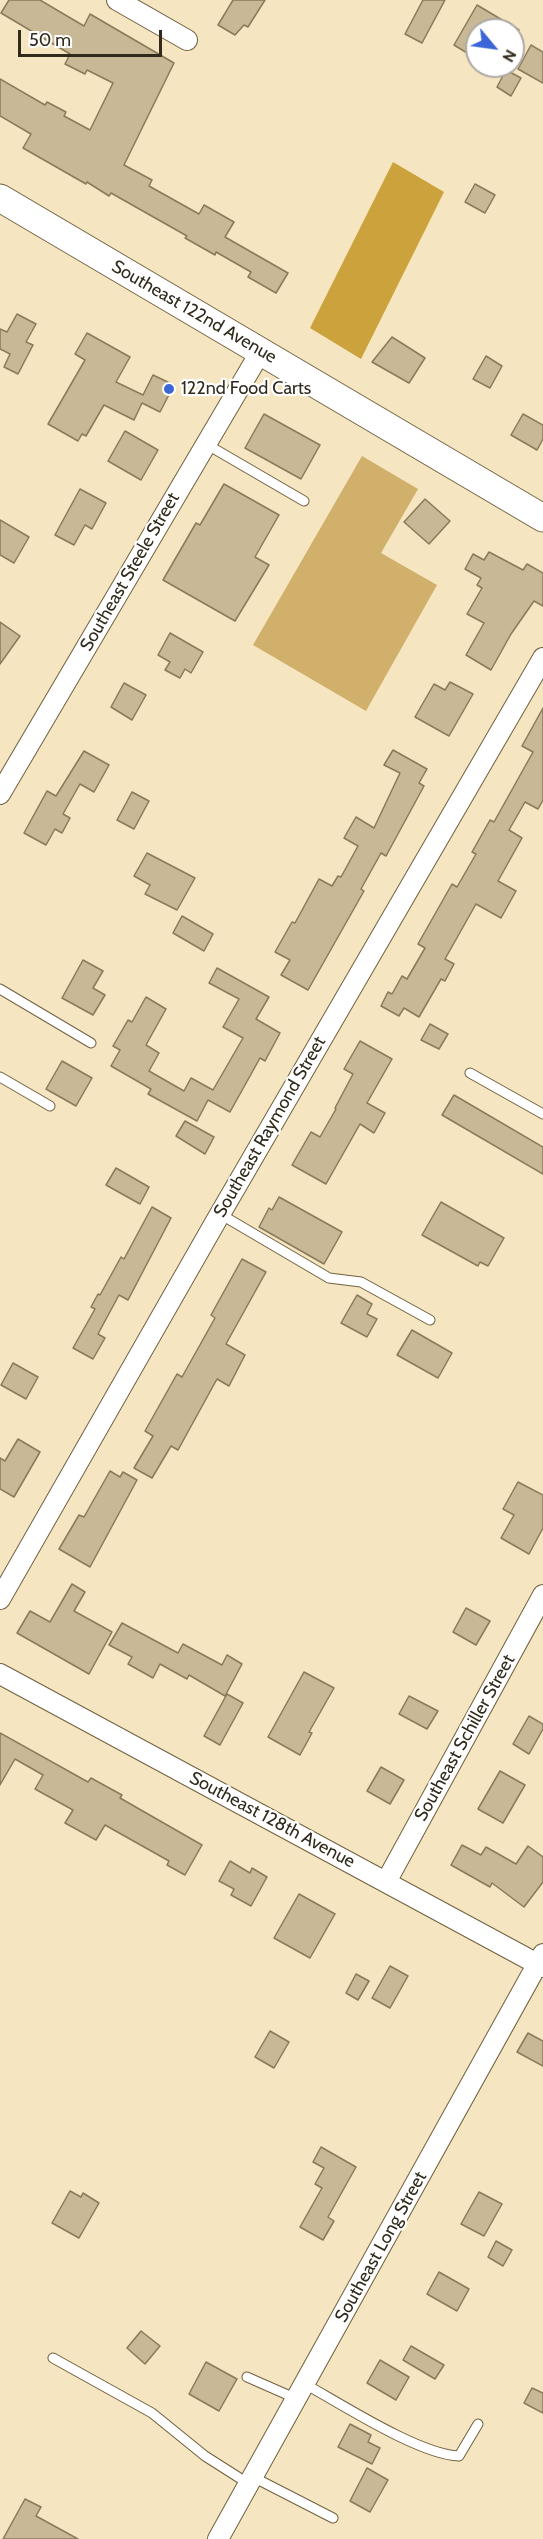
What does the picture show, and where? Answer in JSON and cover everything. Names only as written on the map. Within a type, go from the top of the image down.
[{"type":"main road","name":"Southeast 122nd Avenue","points":[[0,198],[543,518]]},
{"type":"street","points":[[117,0],[186,40]]},
{"type":"street","name":"Southeast Steele Street","points":[[0,794],[261,351]]},
{"type":"street","name":"Southeast Raymond Street","points":[[0,1599],[220,1214],[543,658]]},
{"type":"street","name":"Southeast Schiller Street","points":[[386,1882],[543,1595]]},
{"type":"street","name":"Southeast 128th Avenue","points":[[0,1674],[386,1882],[541,1962]]},
{"type":"street","name":"Southeast Long Street","points":[[218,2539],[541,1962]]},
{"type":"lane","points":[[206,444],[304,501]]},
{"type":"lane","points":[[0,989],[92,1043]]},
{"type":"lane","points":[[470,1073],[543,1114]]},
{"type":"lane","points":[[0,1077],[50,1106]]},
{"type":"lane","points":[[220,1214],[329,1278],[362,1282],[430,1320]]},
{"type":"lane","points":[[53,2358],[152,2413],[204,2456],[333,2518]]},
{"type":"lane","points":[[247,2378],[301,2391],[444,2456],[459,2456],[478,2424]]},
{"type":"shaded area","points":[[393,162],[444,192],[361,359],[310,328]]},
{"type":"shaded area","points":[[362,456],[418,489],[381,553],[437,585],[366,711],[253,645]]},
{"type":"building","points":[[9,0],[40,0],[84,26],[90,14],[174,63],[124,165],[152,180],[149,186],[199,214],[204,205],[234,222],[225,237],[288,273],[276,293],[248,277],[251,272],[216,252],[215,255],[185,238],[187,236],[111,193],[109,196],[23,148],[31,134],[0,116],[0,79],[45,105],[47,102],[66,112],[64,116],[90,130],[113,83],[87,70],[85,74],[65,64],[70,54],[1,13]]},
{"type":"building","points":[[233,0],[265,0],[248,27],[244,25],[235,35],[218,25]]},
{"type":"building","points":[[423,0],[445,0],[422,43],[405,34]]},
{"type":"building","points":[[477,5],[499,18],[470,18]]},
{"type":"building","points":[[465,26],[465,52],[454,45]]},
{"type":"building","points":[[531,45],[543,52],[543,83],[525,73],[525,56]]},
{"type":"building","points":[[502,78],[521,78],[511,96],[497,87]]},
{"type":"building","points":[[475,184],[495,195],[485,213],[465,202]]},
{"type":"building","points":[[17,314],[36,324],[26,342],[33,345],[18,374],[4,367],[10,354],[0,349],[0,329],[7,332]]},
{"type":"building","points":[[87,333],[130,357],[116,382],[143,395],[153,375],[174,385],[160,412],[142,403],[134,420],[104,405],[86,436],[82,434],[78,441],[48,424],[85,360],[75,354]]},
{"type":"building","points":[[392,337],[425,358],[409,383],[372,362]]},
{"type":"building","points":[[486,356],[502,366],[490,388],[473,379]]},
{"type":"building","points":[[264,414],[320,445],[301,479],[245,448]]},
{"type":"building","points":[[523,414],[543,425],[543,439],[537,450],[511,435]]},
{"type":"building","points":[[125,431],[158,450],[141,480],[108,461]]},
{"type":"building","points":[[224,484],[279,515],[255,557],[269,565],[235,621],[163,580],[196,523],[200,525]]},
{"type":"building","points":[[80,489],[106,503],[92,529],[85,525],[74,545],[55,535]]},
{"type":"building","points":[[425,499],[450,521],[429,544],[404,522]]},
{"type":"building","points":[[0,520],[29,537],[14,563],[0,555]]},
{"type":"building","points":[[489,552],[523,570],[527,564],[543,573],[543,606],[534,601],[511,634],[491,670],[466,655],[484,623],[467,614],[482,588],[477,585],[481,578],[465,569],[473,554],[484,560]]},
{"type":"building","points":[[0,622],[20,636],[0,664]]},
{"type":"building","points":[[170,633],[203,652],[191,673],[185,669],[180,678],[165,670],[170,662],[158,655]]},
{"type":"building","points":[[450,682],[473,694],[449,736],[415,717],[434,684],[445,690]]},
{"type":"building","points":[[124,683],[146,695],[132,720],[111,707]]},
{"type":"building","points":[[543,708],[543,800],[538,809],[525,802],[509,830],[522,838],[498,881],[516,891],[501,918],[476,904],[445,959],[454,964],[445,981],[441,979],[419,1017],[404,1008],[399,1016],[381,1006],[388,992],[392,994],[402,976],[407,979],[425,948],[418,944],[452,884],[457,887],[476,854],[472,852],[490,820],[494,822],[533,752],[522,746]]},
{"type":"building","points":[[393,750],[427,769],[419,783],[424,786],[386,856],[381,853],[361,889],[364,891],[308,990],[281,975],[290,960],[275,952],[292,922],[295,923],[319,879],[332,886],[338,876],[341,877],[358,846],[344,838],[356,817],[374,828],[400,773],[384,765]]},
{"type":"building","points":[[84,751],[109,765],[94,792],[80,784],[63,814],[70,818],[62,833],[55,829],[46,845],[24,833],[47,791],[56,796]]},
{"type":"building","points":[[132,792],[149,801],[134,829],[117,820]]},
{"type":"building","points":[[147,853],[195,878],[177,910],[145,894],[150,885],[134,876]]},
{"type":"building","points":[[182,916],[213,934],[204,951],[173,933]]},
{"type":"building","points":[[83,960],[103,971],[93,988],[105,995],[93,1015],[62,998]]},
{"type":"building","points":[[217,968],[269,997],[256,1019],[280,1033],[265,1061],[260,1058],[230,1112],[208,1100],[197,1121],[148,1094],[151,1089],[111,1066],[120,1050],[113,1046],[128,1020],[132,1022],[146,997],[166,1009],[146,1045],[159,1053],[149,1071],[184,1091],[191,1078],[213,1090],[243,1038],[223,1027],[239,999],[209,983]]},
{"type":"building","points":[[430,1024],[448,1034],[439,1049],[421,1040]]},
{"type":"building","points":[[360,1041],[392,1059],[367,1103],[385,1113],[374,1133],[360,1124],[326,1184],[292,1165],[311,1132],[320,1137],[336,1109],[353,1074],[344,1069]]},
{"type":"building","points":[[62,1061],[92,1078],[76,1106],[46,1089]]},
{"type":"building","points":[[454,1095],[543,1147],[543,1174],[442,1115]]},
{"type":"building","points":[[185,1121],[214,1137],[205,1154],[176,1136]]},
{"type":"building","points":[[116,1168],[149,1187],[140,1204],[106,1185]]},
{"type":"building","points":[[279,1197],[342,1232],[324,1264],[259,1227],[269,1208],[272,1210]]},
{"type":"building","points":[[441,1202],[504,1238],[488,1266],[480,1262],[478,1266],[422,1235]]},
{"type":"building","points":[[152,1207],[171,1218],[128,1300],[119,1295],[98,1334],[105,1338],[93,1359],[73,1348],[95,1309],[91,1307],[98,1294],[100,1295],[121,1257],[124,1259]]},
{"type":"building","points":[[242,1259],[266,1272],[226,1344],[245,1355],[229,1386],[217,1379],[178,1450],[171,1446],[152,1478],[134,1468],[153,1436],[145,1431],[177,1374],[182,1377],[215,1318],[211,1315]]},
{"type":"building","points":[[357,1295],[372,1304],[367,1314],[377,1319],[367,1337],[341,1323]]},
{"type":"building","points":[[412,1330],[452,1353],[438,1378],[397,1355]]},
{"type":"building","points":[[13,1363],[38,1377],[26,1399],[1,1385]]},
{"type":"building","points":[[18,1439],[40,1452],[14,1497],[0,1489],[0,1458],[5,1461]]},
{"type":"building","points":[[110,1471],[120,1477],[123,1472],[137,1480],[90,1567],[59,1549],[79,1515],[84,1517]]},
{"type":"building","points":[[518,1482],[543,1495],[543,1528],[529,1554],[501,1538],[514,1515],[503,1509]]},
{"type":"building","points":[[72,1584],[85,1592],[74,1611],[112,1632],[89,1674],[17,1633],[30,1611],[50,1622]]},
{"type":"building","points":[[466,1608],[490,1621],[476,1645],[453,1632]]},
{"type":"building","points":[[122,1623],[178,1653],[183,1644],[222,1665],[227,1655],[242,1664],[225,1696],[189,1675],[187,1679],[160,1664],[153,1678],[128,1664],[132,1657],[109,1645]]},
{"type":"building","points":[[304,1672],[334,1688],[309,1732],[312,1733],[300,1755],[268,1737]]},
{"type":"building","points":[[227,1694],[243,1703],[220,1745],[204,1736]]},
{"type":"building","points":[[409,1696],[438,1711],[427,1729],[399,1714]]},
{"type":"building","points":[[529,1716],[543,1724],[543,1729],[529,1754],[513,1744]]},
{"type":"building","points":[[0,1733],[88,1782],[91,1778],[122,1795],[120,1798],[202,1845],[185,1875],[167,1865],[169,1861],[105,1825],[96,1840],[65,1823],[73,1810],[35,1789],[43,1775],[15,1759],[0,1785]]},
{"type":"building","points":[[381,1767],[404,1780],[390,1804],[367,1791]]},
{"type":"building","points":[[500,1771],[525,1785],[503,1823],[478,1809]]},
{"type":"building","points":[[462,1845],[481,1855],[486,1847],[516,1864],[528,1846],[543,1857],[543,1882],[524,1907],[492,1883],[490,1887],[451,1865]]},
{"type":"building","points":[[230,1861],[250,1873],[252,1868],[267,1877],[251,1906],[231,1895],[234,1889],[219,1881]]},
{"type":"building","points":[[299,1894],[335,1914],[310,1958],[274,1938]]},
{"type":"building","points":[[390,1966],[408,1976],[390,2008],[372,1998]]},
{"type":"building","points":[[356,1974],[369,1981],[358,2000],[346,1993]]},
{"type":"building","points":[[270,2031],[289,2042],[274,2068],[255,2057]]},
{"type":"building","points":[[528,2033],[543,2041],[543,2066],[517,2052]]},
{"type":"building","points":[[321,2147],[356,2167],[328,2217],[334,2221],[323,2240],[300,2227],[322,2188],[315,2184],[324,2168],[313,2162]]},
{"type":"building","points":[[70,2191],[81,2197],[83,2193],[99,2203],[79,2238],[52,2223]]},
{"type":"building","points":[[479,2192],[502,2204],[484,2236],[461,2224]]},
{"type":"building","points":[[496,2241],[512,2250],[503,2266],[488,2257]]},
{"type":"building","points":[[439,2272],[469,2289],[457,2311],[427,2294]]},
{"type":"building","points":[[141,2331],[160,2346],[145,2364],[127,2348]]},
{"type":"building","points":[[411,2346],[444,2365],[435,2379],[403,2360]]},
{"type":"building","points":[[380,2360],[409,2377],[396,2400],[367,2383]]},
{"type":"building","points":[[206,2362],[237,2379],[219,2411],[189,2394]]},
{"type":"building","points":[[532,2388],[543,2393],[543,2413],[524,2403]]},
{"type":"building","points":[[350,2424],[371,2435],[368,2442],[380,2448],[372,2464],[338,2447]]},
{"type":"building","points":[[367,2468],[388,2480],[370,2512],[350,2501]]},
{"type":"building","points":[[25,2499],[41,2507],[36,2516],[78,2539],[3,2539]]},
{"type":"place","name":"122nd Food Carts","points":[[169,389]]}]
